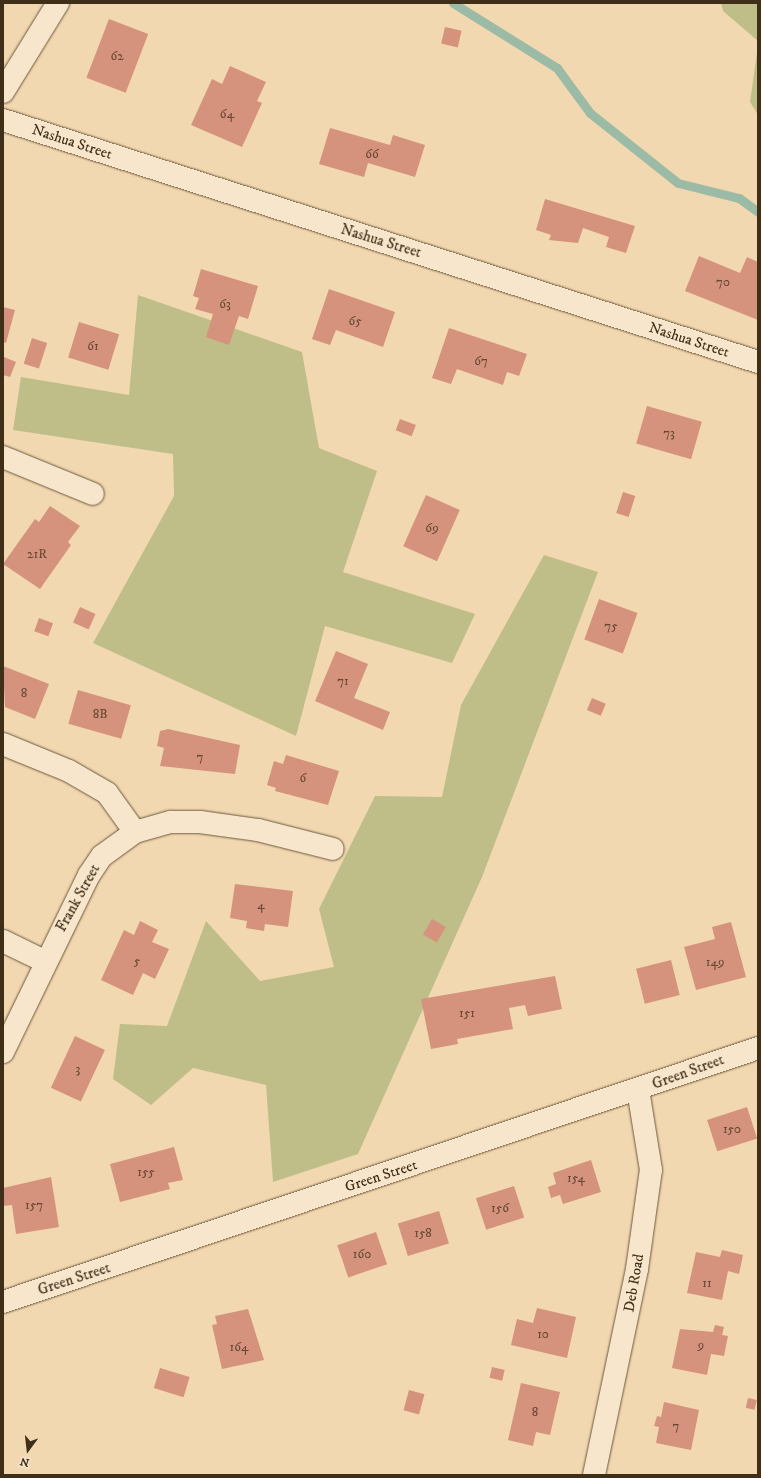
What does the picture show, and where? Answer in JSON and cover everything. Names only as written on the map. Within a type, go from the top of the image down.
[{"type":"street","points":[[3,92],[58,3]]},
{"type":"street","name":"Nashua Street","points":[[3,120],[758,362]]},
{"type":"street","points":[[3,457],[93,494]]},
{"type":"street","points":[[3,744],[69,771],[107,793],[136,832]]},
{"type":"street","name":"Frank Street","points":[[3,1052],[44,961],[95,865],[136,832],[171,822],[200,822],[258,830],[333,849]]},
{"type":"street","points":[[3,941],[44,961]]},
{"type":"street","name":"Green Street","points":[[3,1302],[638,1090],[758,1048]]},
{"type":"street","name":"Deb Road","points":[[594,1475],[637,1270],[651,1170],[638,1090]]},
{"type":"shaded area","points":[[721,3],[758,3],[758,41],[723,11]]},
{"type":"shaded area","points":[[758,45],[758,115],[750,102]]},
{"type":"shaded area","points":[[138,295],[302,352],[319,448],[377,471],[343,572],[475,614],[452,663],[325,626],[296,736],[93,643],[174,496],[173,454],[13,430],[21,377],[129,395]]},
{"type":"shaded area","points":[[544,555],[598,572],[482,877],[358,1154],[273,1182],[266,1085],[193,1068],[151,1105],[113,1079],[120,1024],[167,1026],[206,921],[260,981],[334,967],[319,909],[375,796],[442,797],[461,705]]},
{"type":"building","points":[[109,19],[148,34],[126,93],[86,78]]},
{"type":"building","points":[[445,27],[462,31],[458,47],[441,44]]},
{"type":"building","points":[[230,66],[266,82],[257,101],[262,103],[242,147],[191,125],[212,79],[222,84]]},
{"type":"building","points":[[330,128],[390,145],[393,135],[425,145],[415,177],[368,163],[364,177],[319,164]]},
{"type":"building","points":[[545,199],[635,226],[626,253],[606,247],[609,237],[583,228],[578,243],[549,240],[551,235],[536,230]]},
{"type":"building","points":[[699,256],[740,273],[747,257],[758,262],[758,320],[685,291]]},
{"type":"building","points":[[201,269],[258,286],[248,319],[239,316],[229,345],[206,337],[213,314],[195,309],[199,298],[193,296]]},
{"type":"building","points":[[329,289],[395,312],[383,347],[336,330],[330,345],[312,339]]},
{"type":"building","points":[[3,307],[15,310],[6,343],[3,342]]},
{"type":"building","points":[[79,322],[119,334],[108,370],[68,357]]},
{"type":"building","points":[[449,328],[527,354],[519,376],[507,372],[503,385],[457,369],[451,384],[432,378]]},
{"type":"building","points":[[32,338],[47,343],[39,369],[24,364]]},
{"type":"building","points":[[4,357],[16,362],[10,377],[3,375]]},
{"type":"building","points":[[647,406],[702,422],[691,459],[636,443]]},
{"type":"building","points":[[400,419],[416,425],[412,436],[396,430]]},
{"type":"building","points":[[623,492],[635,496],[629,517],[616,513]]},
{"type":"building","points":[[426,495],[460,510],[437,561],[403,546]]},
{"type":"building","points":[[50,506],[80,526],[68,542],[71,545],[40,589],[3,564],[35,519],[39,522]]},
{"type":"building","points":[[599,599],[638,613],[623,653],[584,639]]},
{"type":"building","points":[[80,607],[96,614],[89,629],[73,623]]},
{"type":"building","points":[[39,618],[53,623],[48,636],[34,631]]},
{"type":"building","points":[[336,651],[368,664],[354,698],[390,712],[383,730],[315,701]]},
{"type":"building","points":[[3,666],[49,684],[35,719],[5,707]]},
{"type":"building","points":[[78,690],[131,705],[121,739],[68,724]]},
{"type":"building","points":[[592,698],[606,704],[601,716],[587,710]]},
{"type":"building","points":[[168,729],[240,745],[235,774],[160,766],[164,748],[157,746],[160,731]]},
{"type":"building","points":[[286,755],[339,771],[328,805],[275,791],[276,788],[267,785],[274,761],[283,764]]},
{"type":"building","points":[[235,884],[293,891],[288,927],[265,924],[264,931],[246,928],[247,921],[230,918]]},
{"type":"building","points":[[432,919],[446,927],[437,943],[423,935]]},
{"type":"building","points":[[140,921],[158,930],[152,942],[169,949],[155,979],[143,973],[133,995],[101,980],[124,930],[134,935]]},
{"type":"building","points":[[731,922],[746,977],[696,990],[684,947],[715,939],[712,927]]},
{"type":"building","points":[[671,960],[680,995],[645,1004],[636,969]]},
{"type":"building","points":[[555,976],[562,1009],[528,1016],[525,1005],[509,1008],[513,1029],[457,1039],[458,1044],[431,1049],[421,999]]},
{"type":"building","points":[[75,1036],[105,1050],[81,1102],[51,1088]]},
{"type":"building","points":[[747,1107],[757,1138],[717,1151],[707,1120]]},
{"type":"building","points":[[174,1147],[183,1180],[168,1183],[170,1189],[120,1202],[110,1164]]},
{"type":"building","points":[[591,1160],[601,1192],[563,1204],[560,1195],[551,1198],[548,1187],[556,1184],[553,1173]]},
{"type":"building","points":[[51,1177],[59,1227],[16,1234],[12,1205],[3,1206],[3,1188]]},
{"type":"building","points":[[514,1186],[524,1217],[486,1230],[476,1198]]},
{"type":"building","points":[[439,1211],[449,1244],[408,1256],[398,1224]]},
{"type":"building","points":[[376,1232],[387,1264],[348,1277],[337,1245]]},
{"type":"building","points":[[722,1250],[743,1255],[739,1274],[728,1271],[722,1300],[687,1293],[696,1252],[720,1257]]},
{"type":"building","points":[[537,1308],[576,1317],[567,1358],[511,1345],[517,1319],[533,1323]]},
{"type":"building","points":[[248,1309],[264,1360],[222,1369],[212,1325],[217,1324],[215,1316]]},
{"type":"building","points":[[715,1325],[724,1327],[722,1335],[728,1336],[724,1356],[711,1354],[707,1375],[672,1368],[680,1329],[713,1332]]},
{"type":"building","points":[[492,1367],[505,1370],[502,1381],[490,1378]]},
{"type":"building","points":[[160,1368],[190,1377],[184,1397],[154,1388]]},
{"type":"building","points":[[521,1383],[560,1392],[550,1435],[536,1432],[533,1446],[508,1440]]},
{"type":"building","points":[[409,1390],[424,1394],[419,1414],[404,1410]]},
{"type":"building","points":[[748,1398],[757,1400],[755,1410],[746,1408]]},
{"type":"building","points":[[664,1402],[699,1410],[691,1450],[656,1443],[659,1427],[654,1426],[657,1416],[661,1417]]},
{"type":"waterway","points":[[453,3],[557,68],[590,113],[678,183],[739,198],[758,212]]}]
